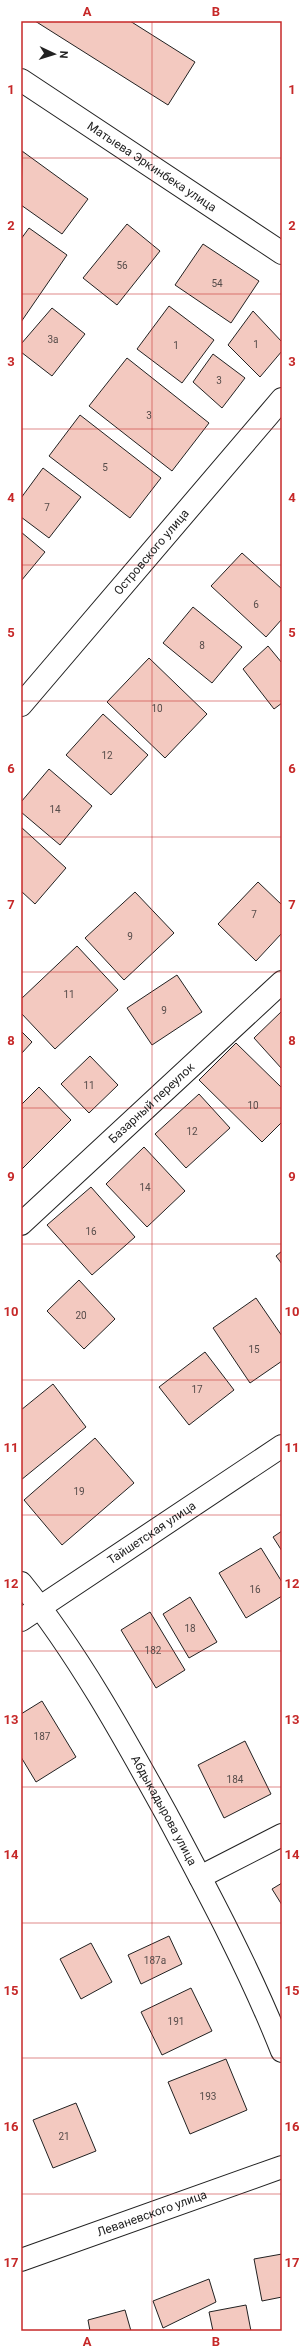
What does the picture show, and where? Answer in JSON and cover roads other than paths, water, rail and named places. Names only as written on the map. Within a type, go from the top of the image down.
[{"type":"street","name":"Матыева Эркинбека улица","points":[[21,80],[282,254]]},
{"type":"street","name":"Островского улица","points":[[21,705],[282,399]]},
{"type":"street","name":"Базарный переулок","points":[[21,1224],[282,982]]},
{"type":"street","name":"Тайшетская улица","points":[[21,1620],[282,1446]]},
{"type":"street","name":"Абдыкадырова улица","points":[[21,1583],[40,1607],[124,1738],[200,1877],[266,2011],[282,2051]]},
{"type":"street","points":[[200,1877],[282,1835]]},
{"type":"street","name":"Леваневского улица","points":[[21,2260],[282,2167]]}]
